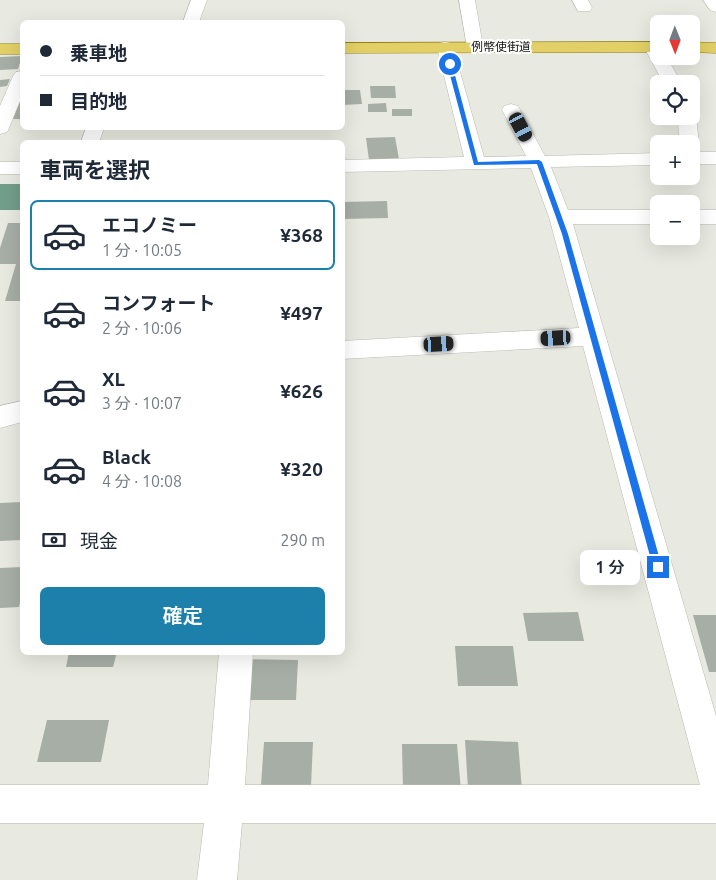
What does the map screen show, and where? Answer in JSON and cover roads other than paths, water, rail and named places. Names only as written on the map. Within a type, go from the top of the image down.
[{"type":"main road","name":"例幣使街道","points":[[345,48],[650,47]]},
{"type":"main road","points":[[700,48],[716,48]]},
{"type":"main road","points":[[0,49],[20,49]]},
{"type":"street","points":[[192,20],[199,0]]},
{"type":"street","points":[[467,0],[475,47]]},
{"type":"street","points":[[711,0],[716,7]]},
{"type":"street","points":[[445,47],[476,164]]},
{"type":"street","points":[[0,128],[20,81]]},
{"type":"street","points":[[512,110],[539,162],[560,217],[716,779]]},
{"type":"street","points":[[700,158],[716,158]]},
{"type":"street","points":[[345,166],[650,159]]},
{"type":"street","points":[[0,168],[20,168]]},
{"type":"street","points":[[560,217],[650,217]]},
{"type":"street","points":[[700,217],[716,217]]},
{"type":"street","points":[[345,350],[594,336]]},
{"type":"street","points":[[0,417],[20,412]]},
{"type":"street","points":[[217,880],[225,805],[236,655]]},
{"type":"street","points":[[0,804],[716,804]]}]
